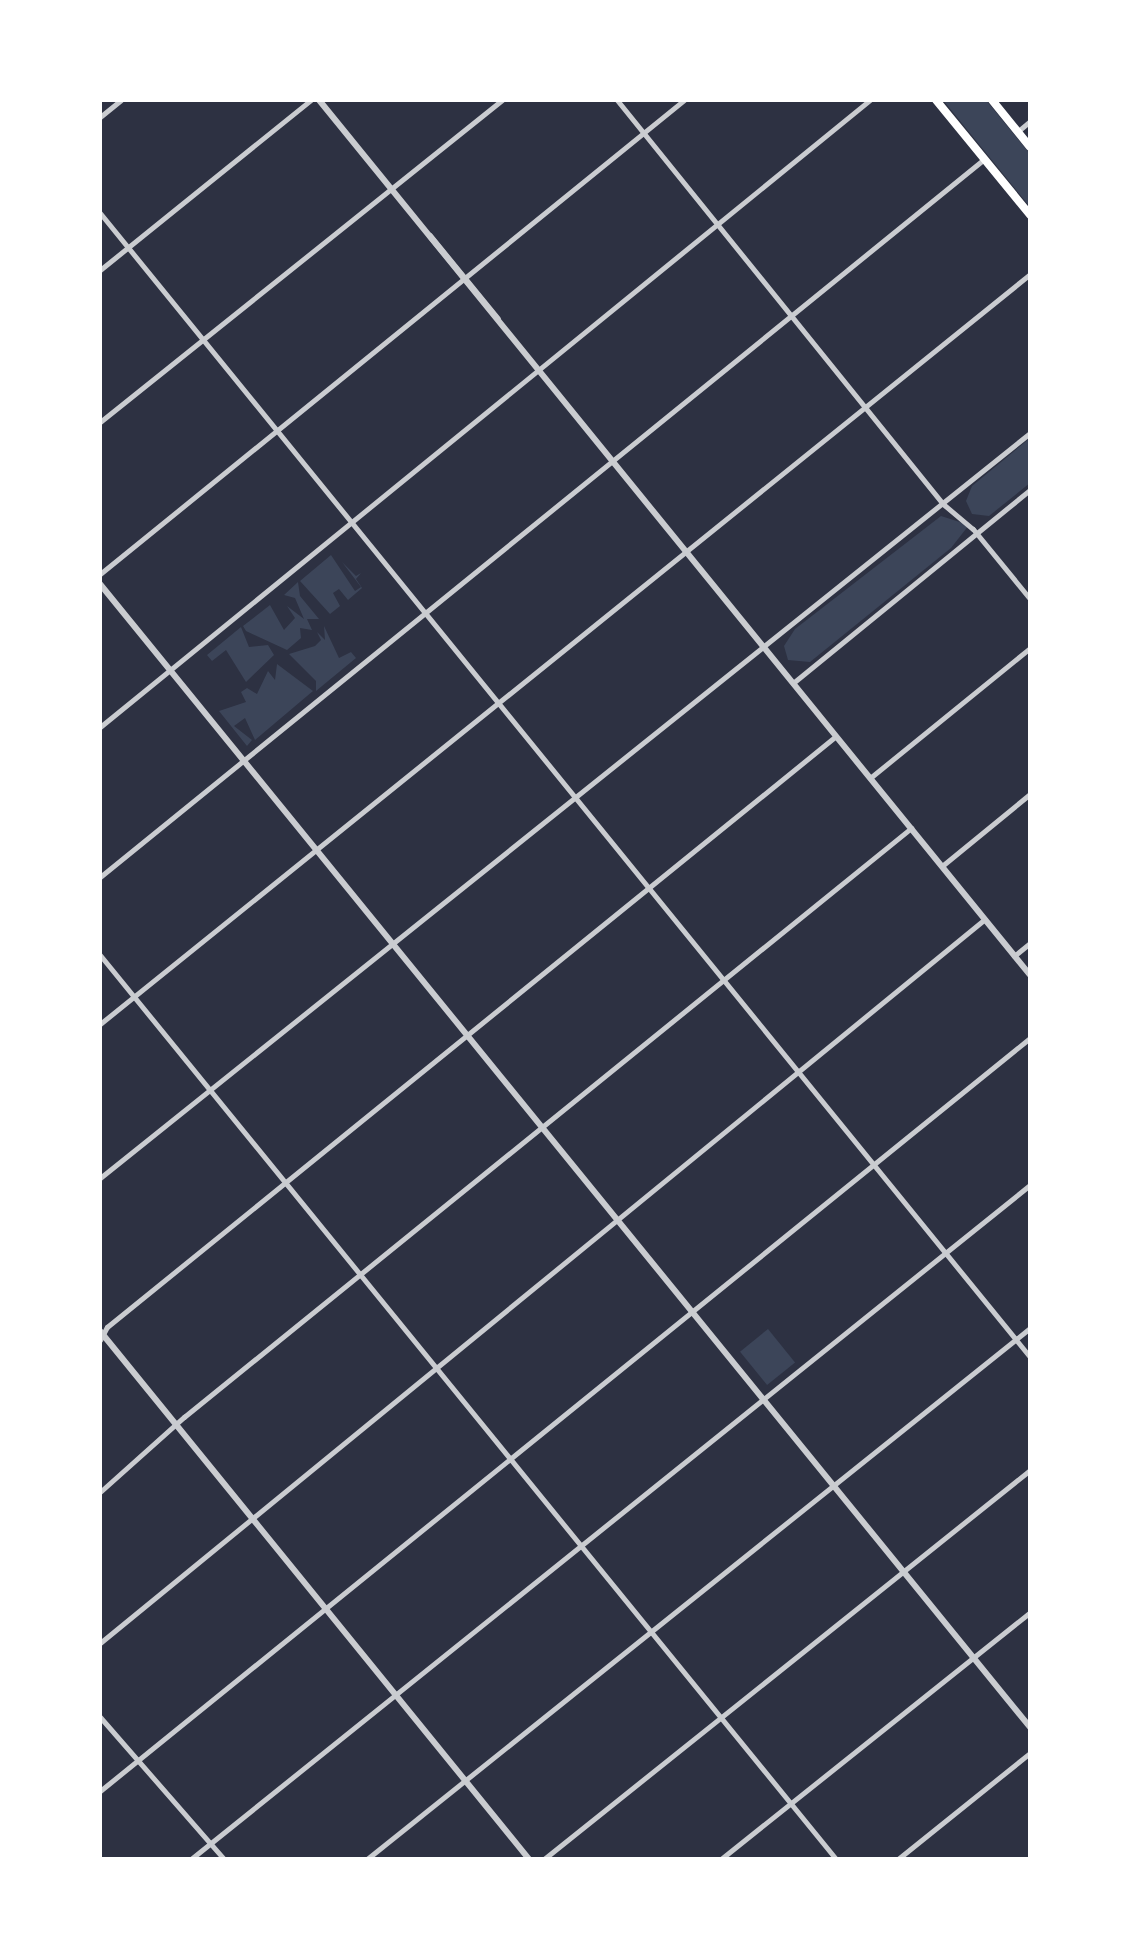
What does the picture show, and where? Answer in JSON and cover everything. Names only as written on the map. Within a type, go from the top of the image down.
[{"type":"main road","points":[[936,100],[1030,215]]},
{"type":"main road","points":[[992,100],[1030,147]]},
{"type":"street","points":[[100,117],[121,100]]},
{"type":"street","points":[[100,270],[311,100]]},
{"type":"street","points":[[319,100],[1030,975]]},
{"type":"street","points":[[100,422],[502,100]]},
{"type":"street","points":[[616,100],[943,504],[977,534],[1030,599]]},
{"type":"street","points":[[100,574],[684,100]]},
{"type":"street","points":[[100,727],[870,100]]},
{"type":"street","points":[[1018,132],[1030,122]]},
{"type":"street","points":[[100,877],[984,159]]},
{"type":"street","points":[[100,213],[1030,1357]]},
{"type":"street","points":[[100,1024],[500,706],[1030,274]]},
{"type":"street","points":[[100,1178],[1030,433]]},
{"type":"street","points":[[793,683],[1030,490]]},
{"type":"street","points":[[100,584],[1030,1727]]},
{"type":"street","points":[[870,778],[1030,648]]},
{"type":"street","points":[[529,1859],[101,1335],[836,736]]},
{"type":"street","points":[[942,866],[1030,794]]},
{"type":"street","points":[[100,1492],[910,828]]},
{"type":"street","points":[[100,1643],[984,919]]},
{"type":"street","points":[[1014,956],[1030,943]]},
{"type":"street","points":[[100,955],[836,1859]]},
{"type":"street","points":[[100,1791],[1030,1038]]},
{"type":"street","points":[[192,1859],[1030,1186]]},
{"type":"street","points":[[367,1859],[1030,1328]]},
{"type":"street","points":[[544,1859],[1030,1470]]},
{"type":"street","points":[[721,1859],[1030,1612]]},
{"type":"street","points":[[100,1717],[224,1859]]},
{"type":"street","points":[[898,1859],[1030,1754]]},
{"type":"shaded area","points":[[943,100],[986,100],[1030,154],[1030,207]]},
{"type":"shaded area","points":[[1030,438],[1030,483],[989,516],[972,514],[966,501],[972,486]]},
{"type":"shaded area","points":[[941,516],[969,525],[951,548],[810,662],[788,660],[784,646],[795,629]]},
{"type":"shaded area","points":[[331,555],[355,591],[361,587],[342,562],[356,576],[361,573],[356,579],[362,588],[348,600],[339,589],[333,593],[340,606],[330,614],[300,581]]},
{"type":"shaded area","points":[[298,582],[300,596],[319,619],[307,619],[312,630],[300,628],[301,638],[287,650],[246,631],[243,626],[270,605],[284,630],[295,618],[287,606],[304,619],[295,598],[284,595]]},
{"type":"shaded area","points":[[324,626],[339,658],[351,652],[356,658],[316,691],[316,681],[289,654],[315,646],[321,640],[317,632],[325,640]]},
{"type":"shaded area","points":[[241,627],[249,647],[268,645],[274,655],[246,682],[226,650],[212,661],[207,655]]},
{"type":"shaded area","points":[[277,664],[313,691],[255,740],[245,718],[234,726],[252,740],[247,746],[219,711],[246,702],[241,692],[247,688],[257,694],[268,671],[275,680]]},
{"type":"shaded area","points":[[768,1329],[795,1362],[767,1385],[740,1352]]}]
